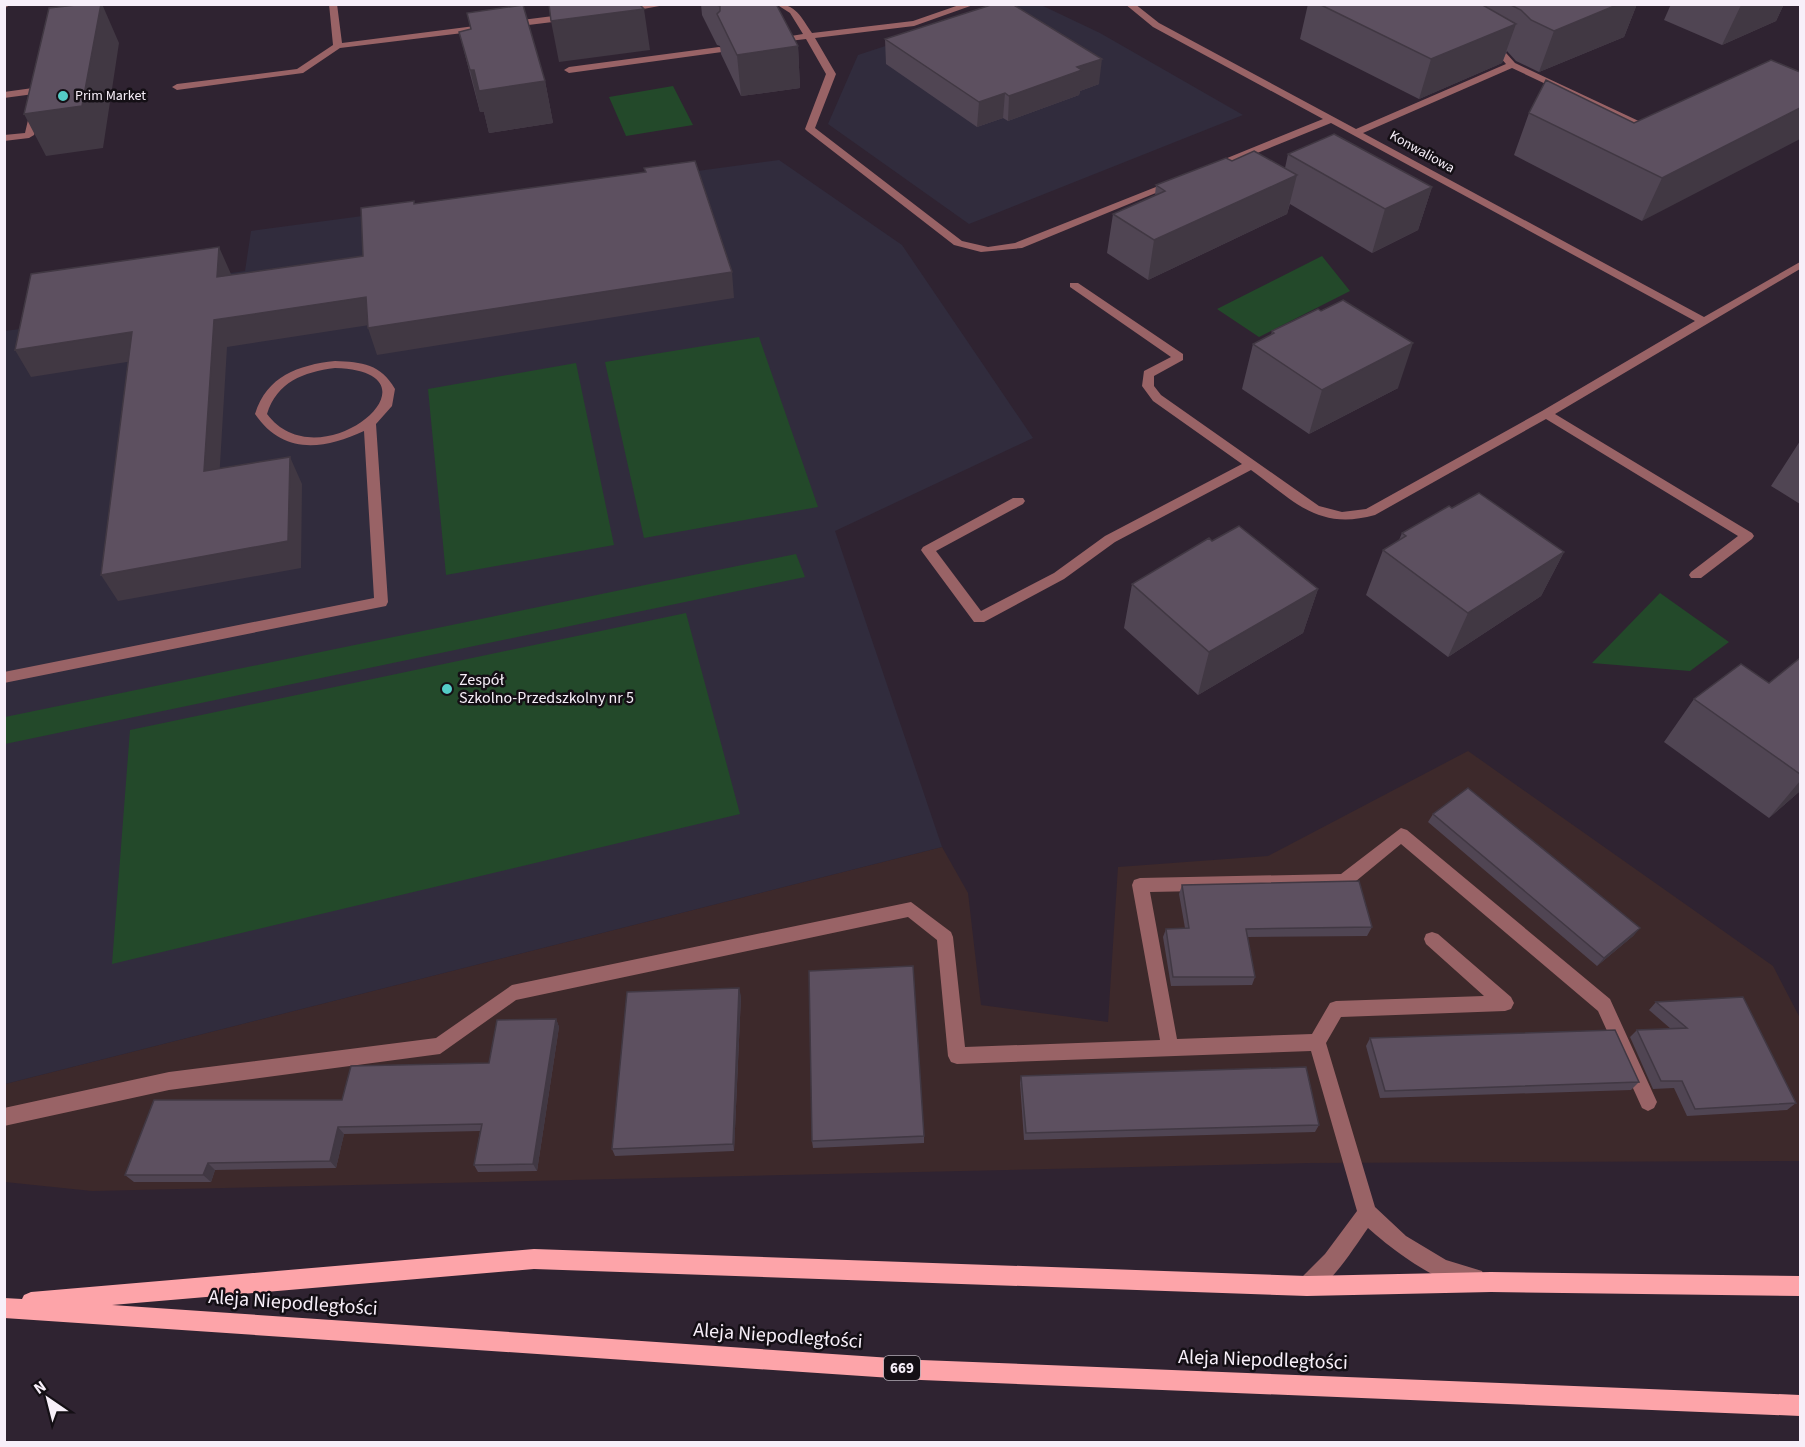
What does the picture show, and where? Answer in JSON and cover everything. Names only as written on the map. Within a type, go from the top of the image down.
[{"type":"main road","points":[[4,1306],[534,1259],[1307,1286],[1491,1282],[1800,1286]]},
{"type":"main road","name":"Aleja Niepodległości","points":[[4,1306],[921,1370],[1800,1406]]},
{"type":"street","points":[[333,4],[338,46]]},
{"type":"street","points":[[614,11],[666,4]]},
{"type":"street","points":[[780,4],[793,10],[831,74],[810,129],[958,243],[975,250],[991,252],[1018,246],[1191,177]]},
{"type":"street","points":[[771,42],[914,22],[972,4]]},
{"type":"street","name":"Konwaliowa","points":[[1129,4],[1156,25],[1703,321]]},
{"type":"street","points":[[177,87],[300,71],[338,46],[581,15]]},
{"type":"street","points":[[1476,41],[1503,55],[1512,65],[1640,125]]},
{"type":"street","points":[[569,70],[719,50]]},
{"type":"street","points":[[1356,132],[1512,65]]},
{"type":"street","points":[[4,94],[40,90],[29,135],[4,138]]},
{"type":"street","points":[[1202,172],[1333,119]]},
{"type":"street","points":[[1074,285],[1179,357],[1148,374],[1148,386],[1157,398],[1314,509],[1331,517],[1350,518],[1370,512],[1546,414],[1800,265]]},
{"type":"street","points":[[4,678],[381,602],[370,423],[386,406],[389,389],[381,375],[361,366],[336,364],[308,370],[283,381],[267,397],[261,414],[269,430],[288,439],[316,441],[345,435],[370,423]]},
{"type":"street","points":[[1546,414],[1747,536],[1695,575]]},
{"type":"street","points":[[1018,501],[928,550],[979,618],[1059,576],[1110,539],[1251,465]]},
{"type":"street","points":[[1170,1048],[1140,885],[1344,881],[1401,835],[1604,1005],[1648,1102]]},
{"type":"street","points":[[4,1118],[169,1081],[440,1046],[512,993],[911,909],[945,937],[957,1056],[1317,1042]]},
{"type":"street","points":[[1432,939],[1505,1003],[1336,1009],[1317,1042],[1367,1213],[1399,1243],[1442,1269],[1491,1282]]},
{"type":"street","points":[[1307,1286],[1332,1261],[1367,1213]]},
{"type":"shaded area","points":[[1013,4],[1041,5],[1100,33],[1243,115],[969,224],[828,124],[858,55]]},
{"type":"shaded area","name":"Zespół Szkolno-Przedszkolny nr 5","points":[[779,160],[902,245],[1033,438],[835,531],[942,847],[5,1084],[4,331],[29,328],[34,301],[245,271],[251,231]]},
{"type":"shaded area","points":[[1468,751],[1773,966],[1800,1018],[1800,1161],[1309,1163],[92,1191],[5,1182],[5,1084],[942,847],[968,893],[981,1005],[1108,1022],[1118,867],[1268,856]]},
{"type":"green space","points":[[673,86],[693,125],[626,136],[609,97]]},
{"type":"green space","points":[[1322,256],[1350,291],[1259,337],[1217,309]]},
{"type":"green space","points":[[759,337],[818,507],[644,538],[605,362]]},
{"type":"green space","points":[[576,363],[614,545],[446,575],[428,389]]},
{"type":"green space","points":[[796,554],[805,577],[5,744],[5,717]]},
{"type":"green space","points":[[1660,593],[1729,642],[1690,671],[1592,663]]},
{"type":"green space","points":[[686,613],[740,814],[112,964],[130,730]]},
{"type":"building","points":[[101,4],[82,106],[24,114],[49,8]]},
{"type":"building","points":[[549,4],[639,4],[644,9],[551,21]]},
{"type":"building","points":[[713,4],[776,4],[798,46],[737,55],[717,14],[720,6]]},
{"type":"building","points":[[994,4],[1012,4],[1102,59],[1077,67],[1082,70],[1009,96],[1005,93],[979,102],[885,39]]},
{"type":"building","points":[[1319,4],[1481,4],[1516,24],[1431,59]]},
{"type":"building","points":[[1509,4],[1619,4],[1554,31],[1531,20],[1521,10]]},
{"type":"building","points":[[523,5],[545,81],[479,91],[474,70],[470,70],[459,32],[471,29],[467,13]]},
{"type":"building","points":[[1771,60],[1800,72],[1800,108],[1662,178],[1529,113],[1546,80],[1634,123]]},
{"type":"building","points":[[1334,134],[1432,187],[1385,209],[1288,154]]},
{"type":"building","points":[[1254,151],[1297,175],[1154,240],[1113,214],[1165,191],[1156,185],[1226,158],[1232,161]]},
{"type":"building","points":[[695,161],[732,272],[368,328],[366,297],[214,320],[204,471],[290,457],[288,541],[101,575],[132,332],[15,350],[31,274],[219,247],[217,277],[363,256],[361,208],[414,201],[414,204],[646,172],[644,168]]},
{"type":"building","points":[[1343,300],[1413,343],[1322,390],[1253,344],[1274,333],[1272,331]]},
{"type":"building","points":[[1479,493],[1564,552],[1468,613],[1383,550],[1406,536],[1402,533],[1449,506],[1452,508]]},
{"type":"building","points":[[1239,526],[1318,589],[1209,652],[1132,584],[1209,538],[1212,541]]},
{"type":"building","points":[[1800,658],[1800,774],[1694,699],[1741,664],[1769,683]]},
{"type":"building","points":[[1468,788],[1640,928],[1604,958],[1433,814]]},
{"type":"building","points":[[1359,881],[1372,927],[1246,929],[1255,977],[1173,977],[1166,929],[1189,928],[1182,885]]},
{"type":"building","points":[[913,966],[924,1136],[812,1141],[809,971]]},
{"type":"building","points":[[739,988],[733,1144],[612,1149],[627,992]]},
{"type":"building","points":[[1743,997],[1796,1103],[1695,1109],[1682,1081],[1661,1081],[1637,1030],[1687,1028],[1656,1002]]},
{"type":"building","points":[[556,1019],[533,1164],[474,1165],[482,1124],[338,1127],[330,1161],[208,1163],[203,1175],[125,1175],[154,1100],[342,1100],[351,1066],[489,1063],[497,1020]]},
{"type":"building","points":[[1615,1030],[1639,1082],[1385,1091],[1370,1038]]},
{"type":"building","points":[[1306,1067],[1319,1125],[1026,1133],[1021,1076]]},
{"type":"place","name":"Prim Market","points":[[63,96]]},
{"type":"place","name":"Zespół Szkolno-Przedszkolny nr 5","points":[[447,689]]}]
